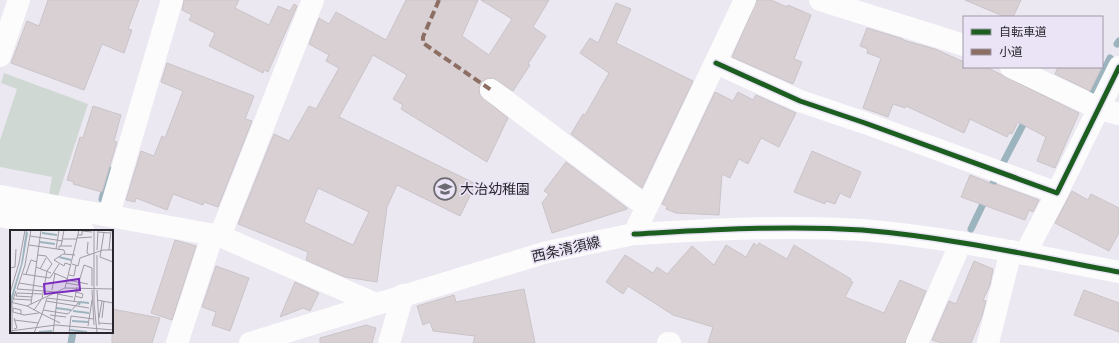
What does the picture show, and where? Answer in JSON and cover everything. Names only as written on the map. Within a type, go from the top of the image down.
[{"type":"street","points":[[0,56],[19,0]]},
{"type":"street","points":[[109,214],[172,0]]},
{"type":"street","points":[[177,343],[217,235],[313,0]]},
{"type":"street","points":[[634,234],[745,0]]},
{"type":"street","points":[[820,0],[963,45]]},
{"type":"street","points":[[716,63],[800,101],[1057,193]]},
{"type":"street","points":[[988,343],[1018,252],[1109,111],[1119,67]]},
{"type":"street","points":[[1013,68],[1109,111]]},
{"type":"street","points":[[491,90],[648,207]]},
{"type":"street","points":[[0,196],[73,222]]},
{"type":"street","points":[[0,216],[73,222],[109,214],[217,235],[376,304]]},
{"type":"street","name":"西条清須線","points":[[250,343],[547,252],[634,234],[759,227],[862,230],[961,242],[1119,272]]},
{"type":"street","points":[[917,343],[961,242]]},
{"type":"street","points":[[389,343],[403,295]]},
{"type":"shaded area","points":[[4,73],[88,104],[58,196],[49,195],[52,177],[0,167],[0,140],[17,89],[1,83]]},
{"type":"building","points":[[48,0],[139,0],[128,29],[132,30],[124,53],[102,44],[84,90],[11,63],[27,21],[39,26]]},
{"type":"building","points":[[184,0],[239,0],[235,8],[269,25],[278,6],[290,11],[294,4],[297,6],[268,72],[264,70],[263,73],[209,46],[215,33],[189,20],[192,15],[182,10]]},
{"type":"building","points":[[406,0],[478,0],[462,36],[489,55],[512,19],[481,0],[549,0],[533,27],[546,36],[528,64],[530,65],[513,91],[493,78],[486,79],[481,83],[479,89],[480,95],[508,118],[487,162],[401,109],[403,105],[393,99],[407,75],[373,55],[339,117],[476,184],[460,216],[397,185],[387,207],[377,282],[345,277],[306,260],[308,252],[238,224],[274,134],[289,141],[309,106],[316,109],[339,68],[326,61],[329,55],[309,44],[319,18],[329,24],[336,12],[386,40]],"holes":[[[318,188],[369,212],[353,245],[304,222]]]},
{"type":"building","points":[[757,0],[771,0],[787,7],[788,5],[811,15],[794,59],[802,62],[793,84],[732,57]]},
{"type":"building","points":[[965,0],[1021,0],[1013,16],[1003,16]]},
{"type":"building","points":[[616,3],[631,9],[616,43],[693,81],[642,188],[571,134],[583,114],[585,115],[609,73],[580,53],[590,38],[598,43]]},
{"type":"building","points":[[867,28],[903,39],[935,49],[963,62],[963,68],[988,68],[1079,113],[1055,168],[1037,161],[1046,137],[1018,122],[1012,134],[1009,133],[1007,137],[970,119],[964,133],[906,106],[905,108],[893,104],[888,117],[863,108],[881,58],[867,53],[868,49],[860,46]]},
{"type":"building","points":[[167,63],[254,96],[245,119],[252,121],[218,207],[204,202],[203,205],[173,194],[167,210],[136,198],[135,202],[126,200],[141,151],[154,156],[162,136],[165,138],[183,91],[161,82]]},
{"type":"building","points":[[1058,68],[1102,68],[1090,91],[1055,74]]},
{"type":"building","points":[[715,92],[733,101],[738,92],[753,100],[756,95],[796,113],[779,147],[761,138],[748,164],[739,159],[730,178],[722,174],[719,215],[676,213],[666,209],[667,206],[662,204]]},
{"type":"building","points":[[93,106],[121,115],[114,141],[117,142],[102,192],[73,184],[74,182],[67,180],[80,137],[83,138]]},
{"type":"building","points":[[812,151],[861,172],[850,198],[840,193],[835,204],[826,201],[825,204],[794,192]]},
{"type":"building","points":[[566,162],[627,209],[552,233],[542,203],[549,194],[544,191]]},
{"type":"building","points":[[970,175],[1039,200],[1033,212],[1029,210],[1025,220],[961,197]]},
{"type":"building","points":[[1072,191],[1088,200],[1091,194],[1119,208],[1119,233],[1109,251],[1055,223]]},
{"type":"building","points":[[175,240],[196,246],[172,320],[151,313]]},
{"type":"building","points":[[754,243],[757,246],[759,243],[787,259],[794,245],[851,279],[850,281],[853,282],[845,297],[884,313],[900,280],[926,291],[905,343],[708,343],[713,327],[673,315],[628,286],[623,294],[606,282],[625,255],[653,273],[657,267],[667,274],[692,246],[714,265],[726,245],[746,257]]},
{"type":"building","points":[[974,261],[993,269],[990,285],[983,300],[986,301],[982,316],[971,343],[941,343],[932,340],[949,301],[956,304]]},
{"type":"building","points":[[216,266],[249,278],[230,331],[212,325],[216,312],[202,307]]},
{"type":"building","points":[[295,282],[319,293],[310,311],[303,308],[280,317]]},
{"type":"building","points":[[524,289],[535,343],[473,343],[475,336],[433,331],[430,322],[423,325],[417,306],[454,295],[456,302]]},
{"type":"building","points":[[1084,290],[1119,303],[1119,332],[1074,315]]},
{"type":"building","points":[[113,309],[160,318],[152,343],[112,343]]},
{"type":"building","points":[[366,325],[376,328],[372,343],[320,343],[320,338]]},
{"type":"waterway","points":[[1087,96],[1090,98],[1110,58]]},
{"type":"waterway","points":[[1002,165],[1027,117]]},
{"type":"waterway","points":[[102,199],[110,170]]},
{"type":"waterway","points":[[971,229],[995,179]]},
{"type":"waterway","points":[[71,343],[73,333]]},
{"type":"marked path","points":[[439,0],[423,37],[423,43],[491,90]]},
{"type":"cycle path","points":[[716,63],[800,101],[1057,193],[1119,67]]},
{"type":"cycle path","points":[[634,234],[776,228],[862,230],[959,242],[1119,272]]},
{"type":"place","name":"大治幼稚園","points":[[445,189]]}]
